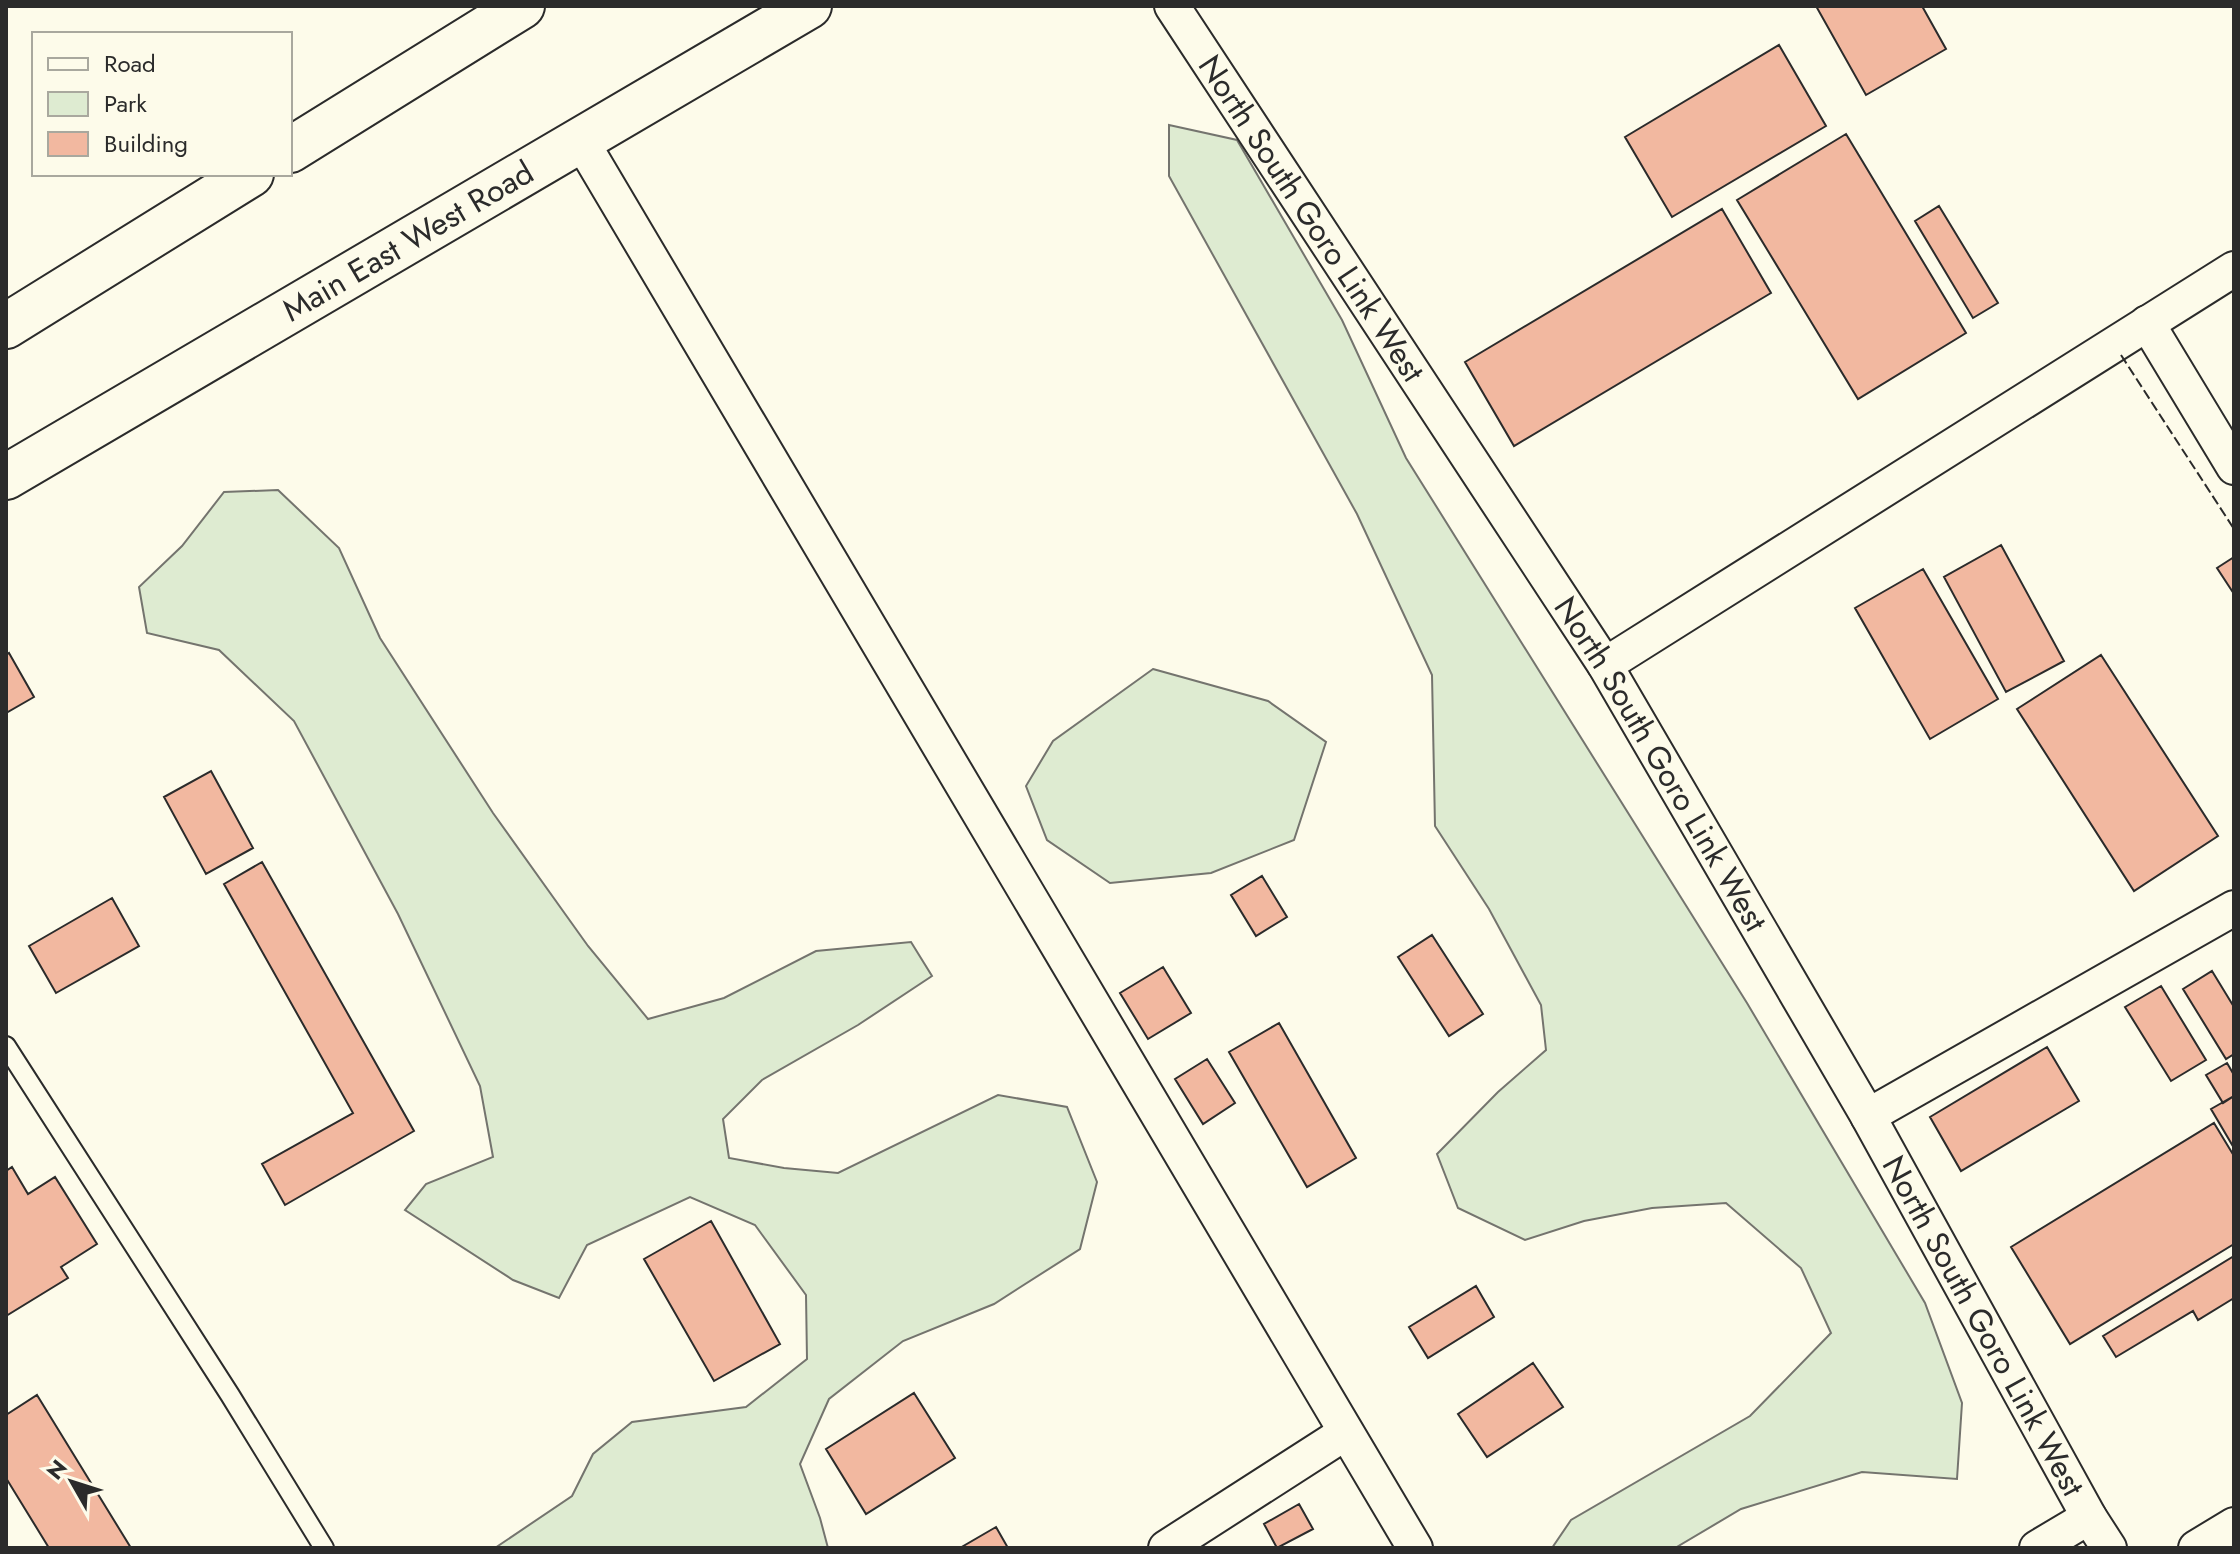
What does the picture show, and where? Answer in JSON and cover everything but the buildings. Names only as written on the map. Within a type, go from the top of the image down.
[{"type":"main road","points":[[292,149],[522,6]]},
{"type":"main road","name":"Main East West Road","points":[[6,477],[809,6]]},
{"type":"main road","points":[[6,326],[248,176]]},
{"type":"street","name":"North South Goro Link West","points":[[1172,6],[1605,665],[1868,1116],[2109,1548]]},
{"type":"street","points":[[580,139],[1415,1548]]},
{"type":"street","points":[[1605,665],[2234,269]]},
{"type":"street","points":[[2147,323],[2234,467]]},
{"type":"street","points":[[1868,1116],[2234,908]]},
{"type":"street","points":[[1166,1548],[1345,1433]]},
{"type":"street","points":[[2037,1548],[2089,1517]]},
{"type":"street","points":[[2196,1548],[2234,1525]]},
{"type":"lane","points":[[6,1046],[230,1395],[324,1548]]},
{"type":"green space","points":[[1169,125],[1237,140],[1342,320],[1406,458],[1747,1003],[1925,1303],[1962,1403],[1957,1479],[1862,1472],[1741,1509],[1675,1548],[1552,1548],[1571,1520],[1750,1416],[1831,1333],[1801,1268],[1726,1203],[1652,1208],[1584,1221],[1525,1240],[1458,1208],[1437,1154],[1498,1092],[1546,1050],[1541,1005],[1489,909],[1435,826],[1432,675],[1357,514],[1169,176]]},
{"type":"green space","points":[[278,490],[339,548],[380,638],[493,813],[588,946],[648,1019],[724,998],[816,951],[911,942],[932,976],[858,1025],[762,1080],[723,1119],[729,1158],[784,1168],[838,1173],[998,1095],[1067,1107],[1097,1182],[1080,1249],[994,1304],[903,1341],[829,1399],[800,1464],[828,1548],[495,1548],[572,1496],[593,1454],[632,1422],[746,1407],[807,1359],[806,1295],[755,1225],[690,1197],[587,1245],[559,1298],[513,1280],[405,1210],[426,1184],[493,1157],[480,1086],[398,914],[294,721],[219,650],[147,633],[139,587],[182,546],[224,492]]},
{"type":"green space","points":[[1153,669],[1268,701],[1326,742],[1294,840],[1211,873],[1110,883],[1047,840],[1026,786],[1053,741]]},
{"type":"fence","points":[[2121,355],[2234,529]]}]
